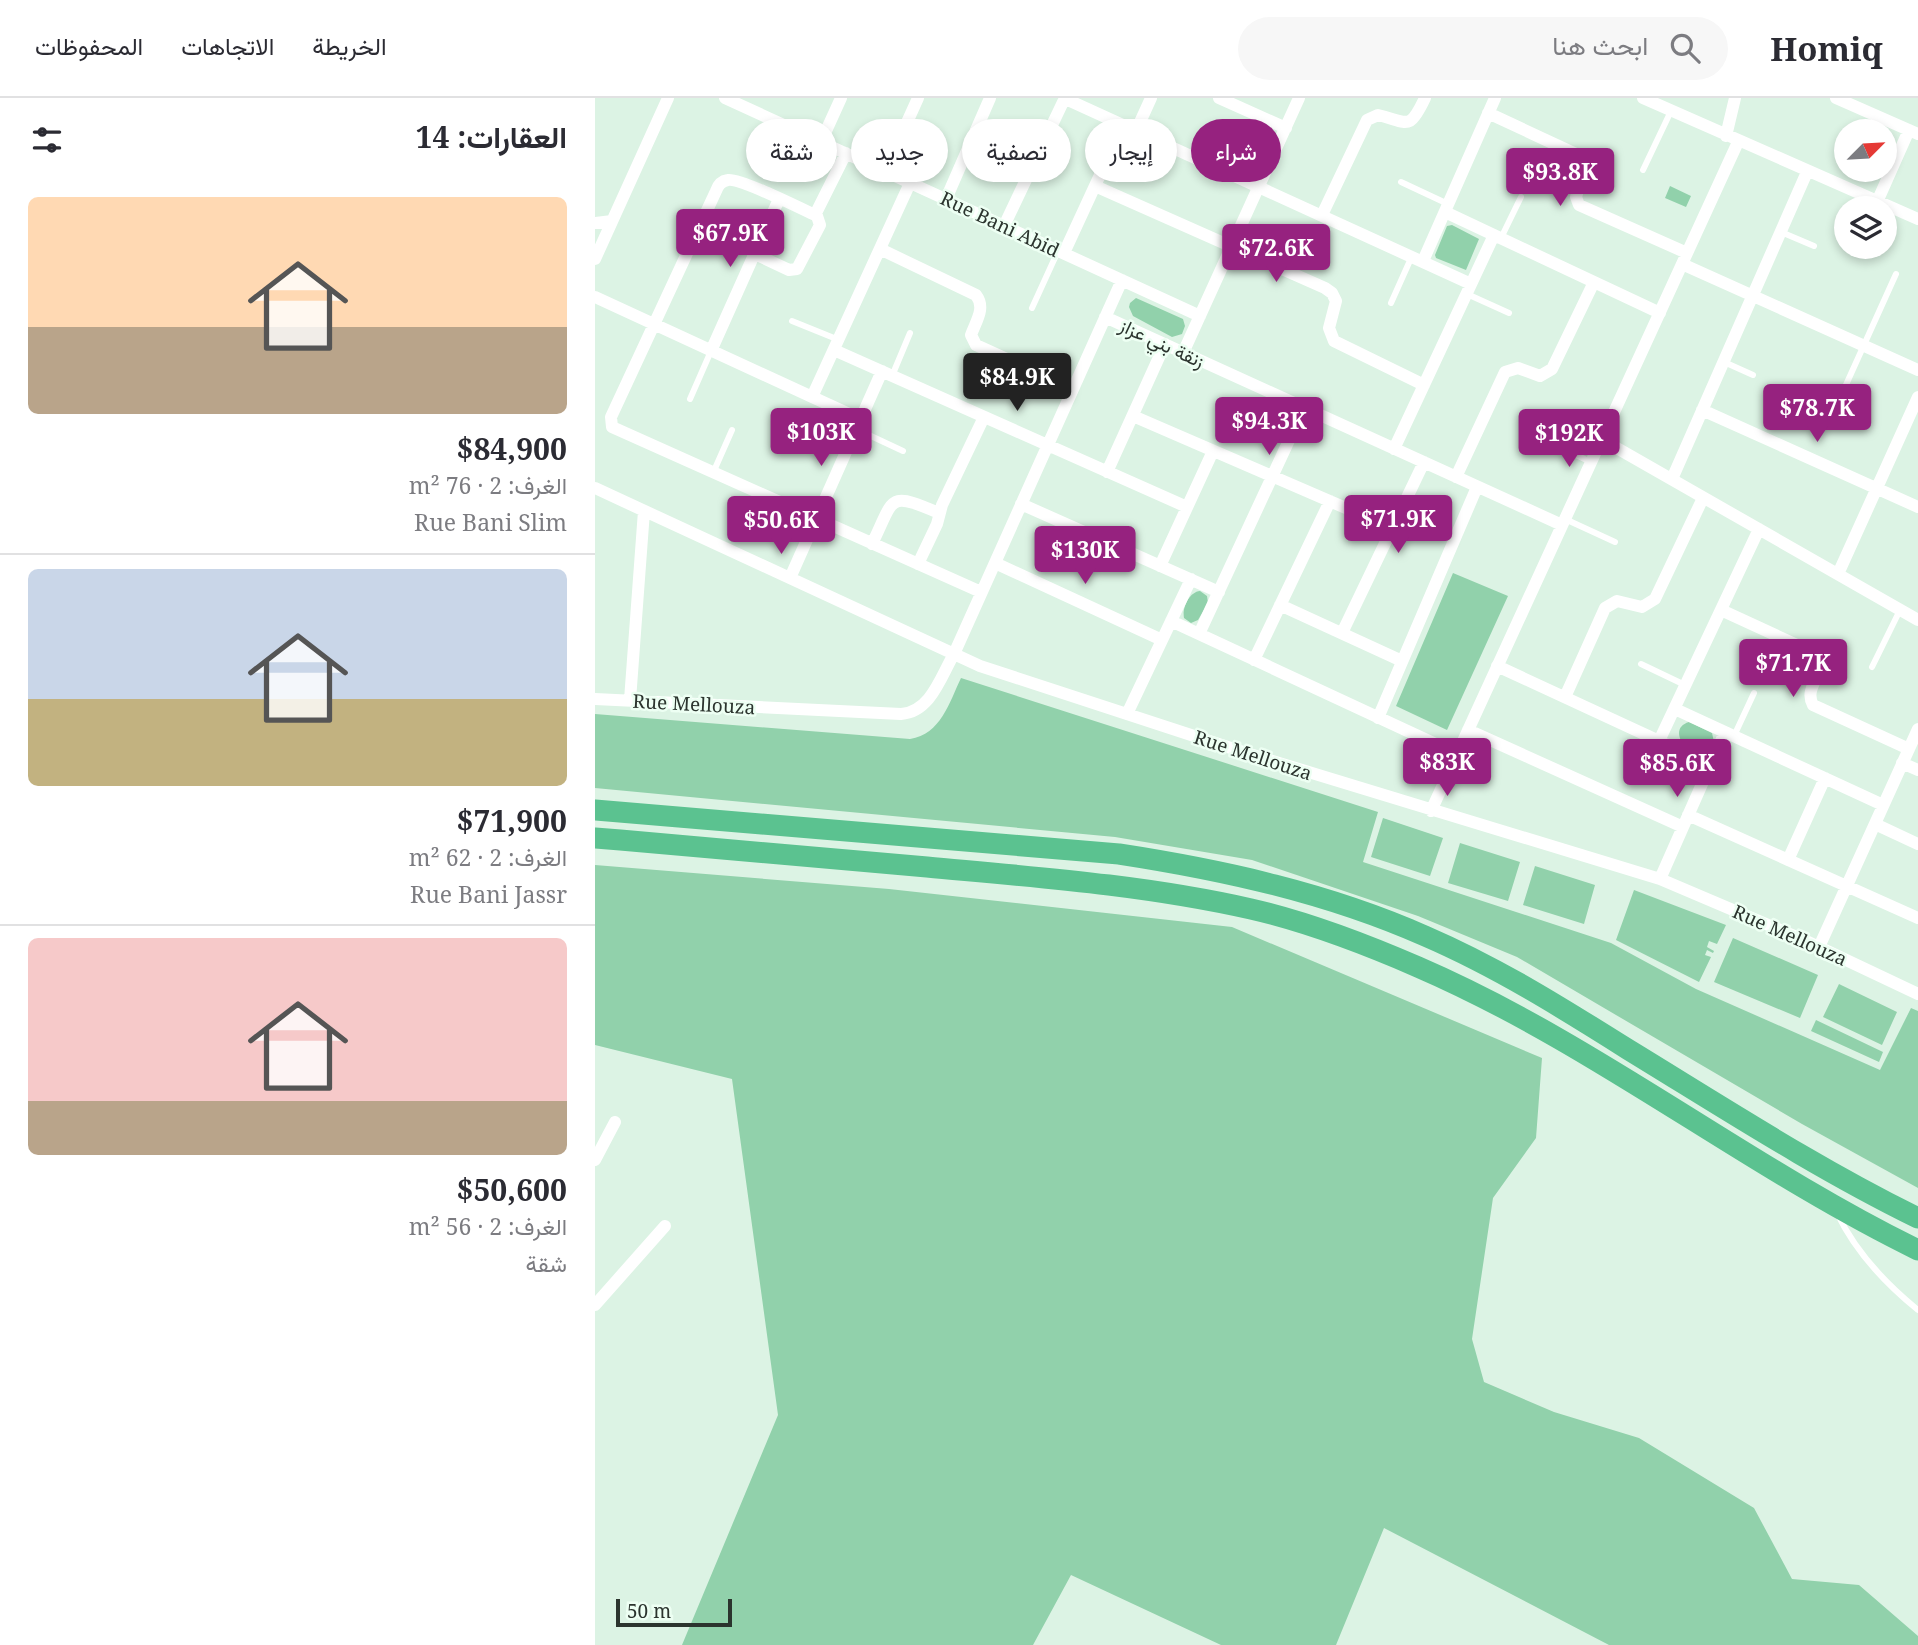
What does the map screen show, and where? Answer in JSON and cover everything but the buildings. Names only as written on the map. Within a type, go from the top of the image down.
[{"type":"highway","points":[[595,802],[626,812]]},
{"type":"highway","points":[[595,810],[1119,854],[1187,865],[1300,891],[1425,936],[1494,970],[1577,1017],[1814,1163],[1918,1218]]},
{"type":"highway","points":[[595,838],[1121,887],[1253,909],[1300,923],[1416,967],[1483,997],[1595,1060],[1856,1220],[1918,1250]]},
{"type":"street","points":[[595,259],[601,220],[668,98]]},
{"type":"street","name":"Rue Bani Abid","points":[[725,98],[771,119]]},
{"type":"street","points":[[831,119],[841,98]]},
{"type":"street","points":[[909,119],[918,98]]},
{"type":"street","points":[[946,200],[990,98]]},
{"type":"street","points":[[1141,119],[1151,98]]},
{"type":"street","points":[[1221,98],[1286,128]]},
{"type":"street","points":[[1183,353],[1299,98]]},
{"type":"street","points":[[1322,215],[1367,120],[1378,115],[1400,123],[1412,121],[1425,98]]},
{"type":"street","points":[[1417,259],[1446,208],[1495,98]]},
{"type":"street","points":[[1643,98],[1863,196]]},
{"type":"street","points":[[1431,811],[1684,258],[1732,139],[1735,98]]},
{"type":"street","points":[[1836,98],[1914,132],[1880,196]]},
{"type":"street","points":[[1004,226],[1063,102],[1080,101],[1112,119]]},
{"type":"street","points":[[1489,113],[1578,155],[1584,169],[1576,197],[1579,205],[1753,296],[1918,370]]},
{"type":"street","name":"Rue Bani Abid","points":[[837,149],[851,155]]},
{"type":"street","points":[[1177,150],[1417,259],[1469,289]]},
{"type":"street","points":[[815,215],[846,153]]},
{"type":"street","points":[[1672,479],[1807,172]]},
{"type":"street","points":[[755,254],[789,270],[797,269],[820,225],[815,215],[730,179],[718,186],[653,324],[610,424],[615,429],[981,592]]},
{"type":"street","points":[[1061,252],[1097,182]]},
{"type":"street","points":[[812,397],[910,183]]},
{"type":"street","name":"Rue Bani Abid","points":[[910,183],[1200,316]]},
{"type":"street","points":[[1095,186],[1329,290],[1336,301],[1329,328],[1334,341],[1424,385]]},
{"type":"street","points":[[711,351],[779,199]]},
{"type":"street","points":[[1446,208],[1498,237],[1660,313]]},
{"type":"street","points":[[1897,210],[1918,219]]},
{"type":"street","points":[[1394,449],[1469,289],[1498,237]]},
{"type":"street","points":[[880,249],[976,295],[981,303],[971,335],[976,345],[1073,389]]},
{"type":"street","points":[[595,488],[954,653],[1122,280]]},
{"type":"street","points":[[1456,477],[1505,372],[1518,368],[1540,376],[1552,369],[1594,282]]},
{"type":"street","points":[[595,298],[812,397],[858,424]]},
{"type":"street","name":"زنقة بني عزاز","points":[[1105,317],[1477,487],[1563,522]]},
{"type":"street","points":[[836,345],[887,373],[1187,507]]},
{"type":"street","points":[[1107,472],[1165,345]]},
{"type":"street","points":[[790,578],[858,424],[887,373]]},
{"type":"street","points":[[1838,575],[1918,397]]},
{"type":"street","points":[[1199,634],[1304,408]]},
{"type":"street","points":[[1702,410],[1918,507]]},
{"type":"street","points":[[918,564],[984,416]]},
{"type":"street","points":[[1133,416],[1392,528]]},
{"type":"street","points":[[1601,439],[1918,620]]},
{"type":"street","points":[[1160,566],[1213,451]]},
{"type":"street","points":[[1342,633],[1424,462]]},
{"type":"street","points":[[1378,718],[1477,487]]},
{"type":"street","points":[[1565,698],[1605,608],[1617,601],[1642,607],[1655,598],[1703,498]]},
{"type":"street","points":[[872,544],[890,508],[898,500],[907,499],[939,513]]},
{"type":"street","points":[[1254,660],[1330,501]]},
{"type":"street","points":[[1021,504],[1219,592]]},
{"type":"street","points":[[629,701],[644,511]]},
{"type":"street","points":[[1659,741],[1759,529]]},
{"type":"street","points":[[995,563],[1162,640]]},
{"type":"street","points":[[1127,714],[1191,579]]},
{"type":"street","points":[[1280,605],[1402,661]]},
{"type":"street","points":[[1721,610],[1812,652],[1818,660],[1820,670],[1811,692],[1814,705],[1909,749]]},
{"type":"street","points":[[1171,621],[1457,754]]},
{"type":"street","name":"Rue Mellouza","points":[[595,699],[907,714],[925,706],[954,653],[980,666],[1127,714],[1431,811],[1660,879],[1819,947],[1918,994]]},
{"type":"street","points":[[1497,666],[1711,765]]},
{"type":"street","points":[[1675,709],[1883,805]]},
{"type":"street","points":[[1819,947],[1918,729]]},
{"type":"street","points":[[1468,730],[1686,821],[1788,860],[1918,918]]},
{"type":"street","points":[[1660,879],[1711,765],[1729,734]]},
{"type":"street","points":[[1902,763],[1918,770]]},
{"type":"street","points":[[1788,860],[1825,778]]},
{"type":"street","points":[[1875,824],[1918,844]]},
{"type":"street","points":[[595,1160],[615,1122]]},
{"type":"street","points":[[595,1305],[665,1226]]},
{"type":"lane","points":[[1643,170],[1671,111]]},
{"type":"lane","points":[[1401,182],[1446,208]]},
{"type":"lane","points":[[1498,237],[1521,197]]},
{"type":"lane","points":[[1781,232],[1814,246]]},
{"type":"lane","points":[[1032,308],[1061,252]]},
{"type":"lane","points":[[1391,303],[1417,259]]},
{"type":"lane","points":[[1831,418],[1896,274]]},
{"type":"lane","points":[[1469,289],[1509,313]]},
{"type":"lane","points":[[792,321],[836,345]]},
{"type":"lane","points":[[887,373],[910,334]]},
{"type":"lane","points":[[690,399],[711,351]]},
{"type":"lane","points":[[1724,362],[1753,375]]},
{"type":"lane","points":[[858,424],[903,452]]},
{"type":"lane","points":[[713,473],[732,430]]},
{"type":"lane","points":[[1537,437],[1591,462]]},
{"type":"lane","points":[[1563,522],[1615,542]]},
{"type":"lane","points":[[1873,667],[1900,610]]},
{"type":"lane","points":[[1641,664],[1685,685]]},
{"type":"lane","points":[[1729,734],[1754,693]]},
{"type":"lane","points":[[1833,1205],[1844,1229],[1861,1253],[1918,1310]]},
{"type":"green space","points":[[1670,186],[1691,196],[1686,207],[1665,198]]},
{"type":"green space","points":[[1452,225],[1479,239],[1466,270],[1436,258],[1435,255],[1447,226]]},
{"type":"green space","points":[[1136,298],[1183,319],[1185,326],[1182,334],[1172,337],[1133,316],[1129,307]]},
{"type":"green space","points":[[1453,573],[1508,596],[1447,730],[1396,706]]},
{"type":"green space","points":[[1200,591],[1207,596],[1208,603],[1198,620],[1191,623],[1184,618],[1185,605],[1193,594]]},
{"type":"green space","points":[[961,678],[1378,812],[1363,862],[1611,943],[1696,989],[1880,1070],[1911,1008],[1918,1011],[1918,1188],[1802,1124],[1517,957],[1418,916],[1252,860],[1115,837],[595,788],[595,714],[910,739],[921,736],[937,724]]},
{"type":"green space","points":[[1689,722],[1712,733],[1714,742],[1709,749],[1702,751],[1681,741],[1680,729]]},
{"type":"green space","points":[[1383,818],[1443,838],[1430,876],[1371,857]]},
{"type":"green space","points":[[1460,843],[1520,862],[1508,901],[1448,883]]},
{"type":"green space","points":[[595,865],[889,889],[1232,927],[1542,1058],[1536,1138],[1493,1198],[1472,1339],[1484,1382],[1554,1412],[1639,1438],[1754,1508],[1792,1579],[1859,1585],[1918,1636],[1918,1645],[1609,1645],[1384,1528],[1336,1645],[1221,1645],[1071,1575],[1033,1645],[682,1645],[778,1415],[732,1079],[595,1045]]},
{"type":"green space","points":[[1535,866],[1595,885],[1584,924],[1523,905]]},
{"type":"green space","points":[[1634,890],[1726,925],[1717,944],[1709,941],[1707,947],[1714,951],[1713,953],[1707,950],[1705,955],[1711,957],[1699,982],[1616,940]]},
{"type":"green space","points":[[1733,938],[1818,975],[1800,1018],[1714,982]]},
{"type":"green space","points":[[1839,984],[1897,1012],[1882,1045],[1823,1017]]},
{"type":"green space","points":[[1816,1020],[1883,1052],[1879,1062],[1811,1031]]}]
